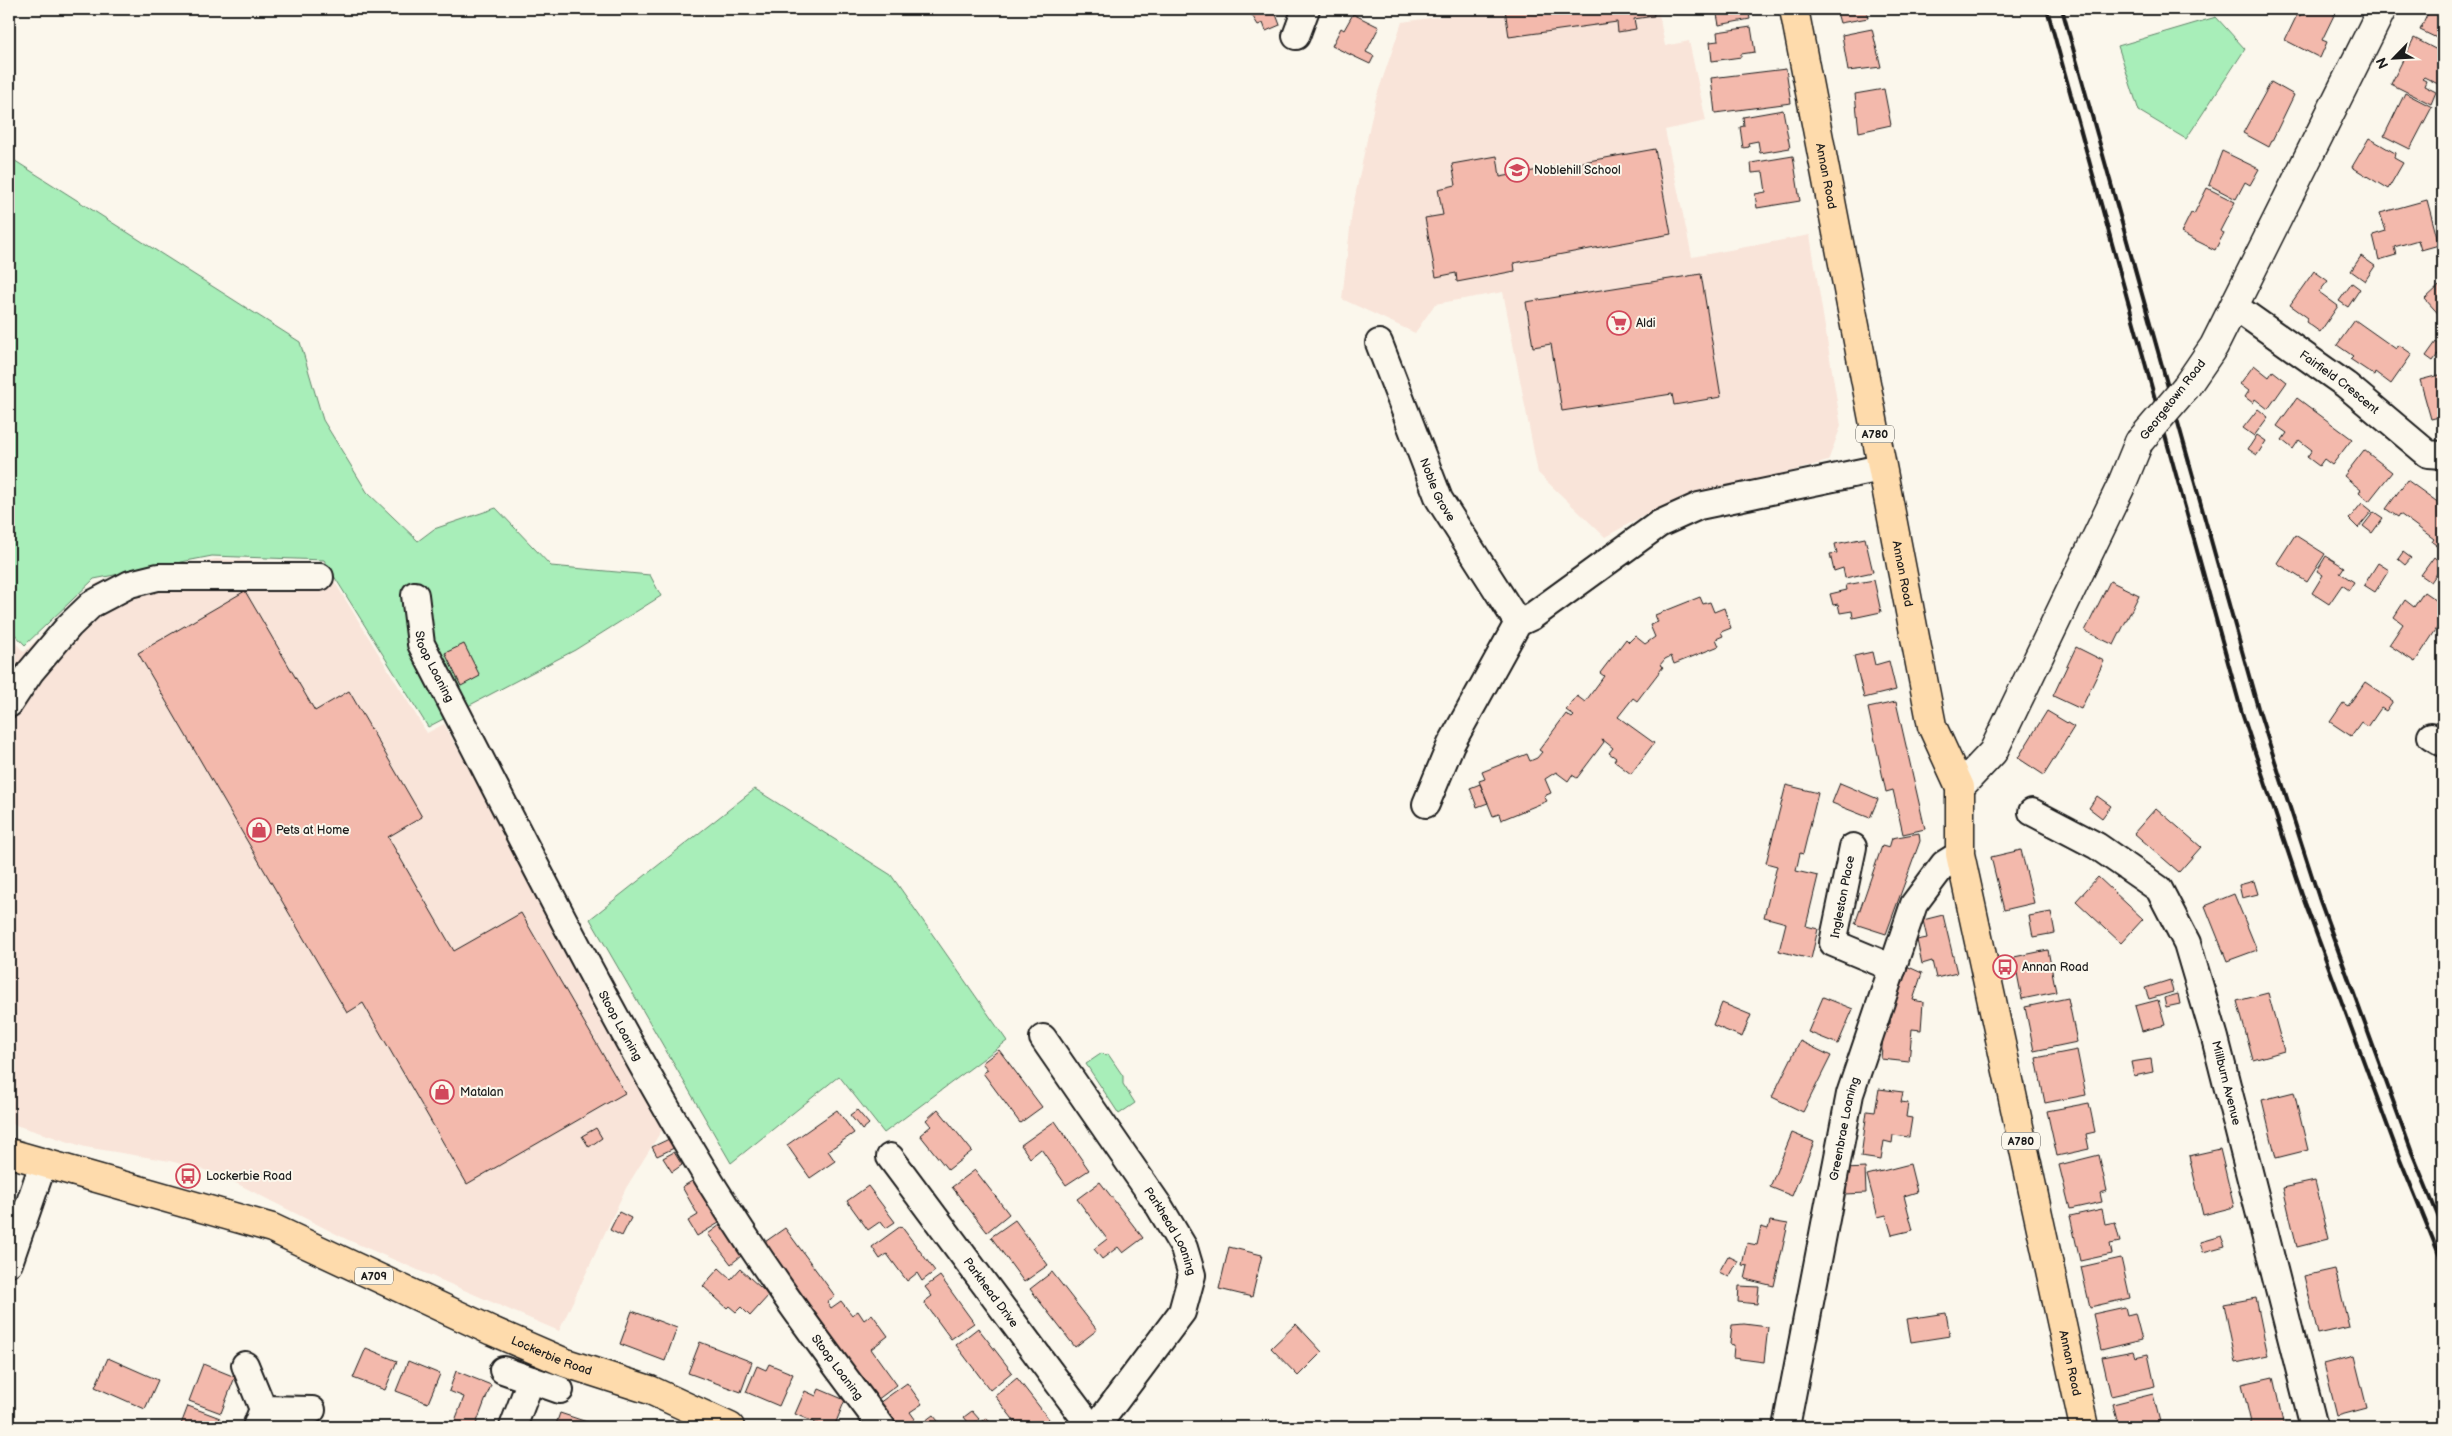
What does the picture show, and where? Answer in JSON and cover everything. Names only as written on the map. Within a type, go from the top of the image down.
[{"type":"main road","name":"Annan Road","points":[[1794,9],[1932,726],[1960,787],[1960,854],[2084,1427]]},
{"type":"main road","name":"Lockerbie Road","points":[[9,1153],[272,1228],[566,1363],[650,1390],[730,1427]]},
{"type":"street","points":[[1296,36],[1306,9]]},
{"type":"street","name":"Georgetown Road","points":[[1960,787],[1993,752],[2121,486],[2139,442],[2186,388],[2214,346],[2382,9]]},
{"type":"street","name":"Fairfield Crescent","points":[[2234,306],[2346,385],[2428,454],[2443,455]]},
{"type":"street","name":"Noble Grove","points":[[1378,343],[1439,500],[1518,623]]},
{"type":"street","points":[[1426,804],[1451,744],[1518,623],[1531,617],[1658,524],[1699,506],[1881,468]]},
{"type":"street","points":[[9,704],[31,671],[69,626],[92,604],[130,584],[158,576],[320,577]]},
{"type":"street","name":"Stoop Loaning","points":[[415,595],[421,644],[599,983],[697,1161],[797,1314],[882,1427]]},
{"type":"street","name":"Millburn Avenue","points":[[2032,812],[2098,846],[2159,888],[2187,943],[2217,1047],[2314,1427]]},
{"type":"street","name":"Ingleston Place","points":[[1852,847],[1833,943],[1893,968]]},
{"type":"street","name":"Greenbrae Loaning","points":[[1786,1427],[1850,1094],[1914,904],[1944,864],[1960,854]]},
{"type":"street","name":"Parkhead Loaning","points":[[1044,1038],[1159,1206],[1184,1248],[1192,1275],[1182,1312],[1096,1427]]},
{"type":"street","name":"Parkhead Drive","points":[[890,1157],[1090,1427]]},
{"type":"street","points":[[9,1263],[43,1164]]},
{"type":"street","points":[[244,1365],[259,1418],[312,1410]]},
{"type":"street","points":[[503,1370],[560,1390]]},
{"type":"street","points":[[513,1427],[531,1380]]},
{"type":"shaded area","points":[[1492,9],[1658,9],[1665,46],[1689,41],[1706,121],[1665,130],[1692,257],[1810,235],[1841,426],[1828,461],[1654,510],[1605,537],[1538,473],[1503,292],[1435,304],[1415,333],[1342,299],[1352,211],[1375,101],[1402,22]]},
{"type":"shaded area","points":[[216,559],[325,566],[427,733],[444,724],[668,1120],[626,1188],[559,1331],[346,1239],[216,1173],[170,1161],[85,1147],[9,1123],[9,636],[24,652],[97,583]]},
{"type":"green space","points":[[2216,17],[2245,49],[2186,139],[2139,111],[2118,46]]},
{"type":"green space","points":[[9,157],[300,342],[323,420],[367,492],[418,541],[434,529],[496,508],[551,566],[650,575],[661,596],[575,650],[428,727],[324,560],[212,556],[94,579],[25,645],[9,628]]},
{"type":"green space","points":[[755,789],[891,875],[1007,1041],[884,1133],[839,1076],[731,1163],[590,919]]},
{"type":"green space","points":[[1102,1053],[1105,1056],[1108,1054],[1123,1076],[1123,1084],[1135,1103],[1119,1114],[1086,1064]]},
{"type":"building","points":[[1248,9],[1274,9],[1280,25],[1266,31],[1263,23],[1258,25]]},
{"type":"building","points":[[1505,9],[1653,9],[1654,16],[1634,19],[1636,29],[1618,32],[1617,22],[1509,37]]},
{"type":"building","points":[[1716,9],[1748,9],[1750,19],[1719,25]]},
{"type":"building","points":[[1836,9],[1866,9],[1868,18],[1840,23]]},
{"type":"building","points":[[2303,9],[2337,9],[2322,40],[2327,42],[2320,58],[2285,40],[2297,15],[2300,16]]},
{"type":"building","points":[[2430,9],[2443,9],[2443,41],[2420,30]]},
{"type":"building","points":[[1353,14],[1379,27],[1366,52],[1374,56],[1370,64],[1332,46],[1341,28],[1344,30]]},
{"type":"building","points":[[1751,27],[1755,52],[1741,54],[1741,57],[1712,61],[1710,42],[1718,41],[1717,32]]},
{"type":"building","points":[[1872,29],[1881,67],[1848,71],[1842,35]]},
{"type":"building","points":[[2414,38],[2443,53],[2442,86],[2424,77],[2422,79],[2426,81],[2424,86],[2436,92],[2431,104],[2391,84]]},
{"type":"building","points":[[1786,69],[1791,103],[1715,113],[1711,78]]},
{"type":"building","points":[[2271,82],[2294,95],[2269,147],[2243,133]]},
{"type":"building","points":[[1884,89],[1891,125],[1859,132],[1855,94]]},
{"type":"building","points":[[2405,93],[2432,107],[2410,149],[2384,136]]},
{"type":"building","points":[[1783,110],[1790,148],[1760,153],[1758,141],[1748,143],[1749,147],[1743,148],[1740,127],[1744,126],[1743,117]]},
{"type":"building","points":[[2369,138],[2395,153],[2394,158],[2403,163],[2388,189],[2352,167]]},
{"type":"building","points":[[1655,149],[1671,234],[1514,263],[1515,271],[1457,282],[1456,273],[1436,277],[1425,218],[1443,215],[1438,189],[1456,185],[1452,164],[1497,156],[1500,177]]},
{"type":"building","points":[[2222,151],[2259,169],[2250,185],[2245,182],[2236,199],[2209,185]]},
{"type":"building","points":[[2443,153],[2443,163],[2438,159]]},
{"type":"building","points":[[1793,156],[1800,201],[1757,208],[1755,194],[1766,192],[1763,172],[1752,173],[1751,163]]},
{"type":"building","points":[[2207,188],[2235,202],[2220,231],[2224,233],[2215,250],[2181,233],[2191,213],[2194,214]]},
{"type":"building","points":[[2427,200],[2439,245],[2421,250],[2418,240],[2394,247],[2396,255],[2379,260],[2373,235],[2386,231],[2380,213]]},
{"type":"building","points":[[2361,256],[2375,266],[2365,281],[2351,271]]},
{"type":"building","points":[[2314,271],[2328,281],[2319,292],[2338,306],[2320,332],[2306,322],[2308,318],[2290,305]]},
{"type":"building","name":"Aldi","points":[[1701,274],[1721,397],[1674,405],[1672,394],[1562,411],[1551,344],[1533,347],[1526,302]]},
{"type":"building","points":[[2352,283],[2360,289],[2348,307],[2339,301]]},
{"type":"building","points":[[2439,286],[2443,291],[2438,298],[2443,303],[2443,319],[2425,299]]},
{"type":"building","points":[[2355,320],[2396,349],[2399,345],[2412,354],[2391,384],[2375,372],[2374,375],[2350,359],[2353,356],[2337,345]]},
{"type":"building","points":[[2436,342],[2443,347],[2433,361],[2426,356]]},
{"type":"building","points":[[2254,365],[2269,377],[2273,371],[2287,382],[2268,409],[2255,399],[2253,403],[2245,397],[2249,391],[2240,384]]},
{"type":"building","points":[[2443,374],[2443,416],[2431,419],[2420,380]]},
{"type":"building","points":[[2297,398],[2352,439],[2332,465],[2324,459],[2319,466],[2307,457],[2312,450],[2299,440],[2293,449],[2282,440],[2287,433],[2277,426]]},
{"type":"building","points":[[2258,409],[2268,417],[2254,436],[2243,428]]},
{"type":"building","points":[[2257,435],[2266,441],[2257,455],[2248,449]]},
{"type":"building","points":[[2364,450],[2392,472],[2369,501],[2359,493],[2361,490],[2344,476]]},
{"type":"building","points":[[2407,480],[2443,506],[2443,550],[2432,542],[2434,539],[2400,514],[2398,517],[2386,509]]},
{"type":"building","points":[[2362,503],[2372,511],[2358,528],[2349,519]]},
{"type":"building","points":[[2374,512],[2383,518],[2372,533],[2363,526]]},
{"type":"building","points":[[2295,535],[2325,554],[2307,582],[2277,563]]},
{"type":"building","points":[[1865,538],[1873,572],[1845,578],[1843,568],[1834,571],[1830,554],[1837,553],[1835,544]]},
{"type":"building","points":[[2403,552],[2411,558],[2405,565],[2398,559]]},
{"type":"building","points":[[2326,556],[2344,567],[2340,573],[2354,582],[2349,590],[2342,585],[2329,604],[2312,593],[2323,575],[2317,571]]},
{"type":"building","points":[[2434,557],[2443,565],[2431,582],[2421,575]]},
{"type":"building","points":[[2378,563],[2389,570],[2375,592],[2364,585]]},
{"type":"building","points":[[1874,580],[1881,612],[1853,618],[1852,611],[1840,613],[1838,604],[1833,605],[1830,594],[1847,590],[1846,585]]},
{"type":"building","points":[[2110,581],[2139,595],[2114,645],[2085,631]]},
{"type":"building","points":[[245,591],[315,711],[349,691],[422,817],[388,837],[454,951],[521,913],[625,1093],[467,1184],[363,1003],[347,1013],[138,653]]},
{"type":"building","points":[[2424,592],[2443,605],[2443,619],[2415,662],[2389,645],[2403,624],[2394,617],[2405,600],[2414,607]]},
{"type":"building","points":[[1700,597],[1703,604],[1710,602],[1714,612],[1724,608],[1731,628],[1721,632],[1723,636],[1716,639],[1719,646],[1674,664],[1671,656],[1665,659],[1660,665],[1663,667],[1637,701],[1633,698],[1618,717],[1654,743],[1631,774],[1614,761],[1616,758],[1609,753],[1613,748],[1602,739],[1604,742],[1577,778],[1572,775],[1568,781],[1556,772],[1545,779],[1551,793],[1544,796],[1547,801],[1501,820],[1499,814],[1493,816],[1479,781],[1485,779],[1482,772],[1527,754],[1530,761],[1537,758],[1542,752],[1539,750],[1566,714],[1572,718],[1574,716],[1566,710],[1577,696],[1585,702],[1604,676],[1600,673],[1626,639],[1629,642],[1635,636],[1645,644],[1655,637],[1650,625],[1658,622],[1655,615]]},
{"type":"building","points":[[464,644],[480,676],[461,686],[445,653]]},
{"type":"building","points":[[2076,647],[2104,661],[2081,709],[2053,696]]},
{"type":"building","points":[[1872,652],[1875,665],[1889,661],[1896,690],[1864,698],[1854,656]]},
{"type":"building","points":[[2365,682],[2393,701],[2386,711],[2381,708],[2368,727],[2361,722],[2351,736],[2330,722],[2343,703],[2348,706]]},
{"type":"building","points":[[1896,702],[1925,829],[1903,834],[1893,790],[1886,792],[1868,708]]},
{"type":"building","points":[[2047,711],[2074,727],[2044,775],[2018,758]]},
{"type":"building","points":[[1840,783],[1878,799],[1870,818],[1832,803]]},
{"type":"building","points":[[1480,784],[1488,803],[1477,807],[1470,788]]},
{"type":"building","points":[[1786,785],[1818,793],[1803,854],[1800,853],[1796,871],[1818,876],[1806,926],[1818,929],[1811,959],[1779,951],[1786,923],[1764,917],[1777,866],[1766,863]]},
{"type":"building","points":[[2097,796],[2111,806],[2102,818],[2089,808]]},
{"type":"building","points":[[2156,808],[2201,847],[2179,872],[2134,833]]},
{"type":"building","points":[[1919,833],[1920,841],[1886,934],[1855,924],[1882,846],[1889,848],[1892,838]]},
{"type":"building","points":[[2021,850],[2034,903],[2004,910],[1991,857]]},
{"type":"building","points":[[2098,877],[2143,919],[2121,943],[2076,901]]},
{"type":"building","points":[[2254,881],[2258,894],[2242,898],[2239,885]]},
{"type":"building","points":[[2234,894],[2257,950],[2227,961],[2205,906]]},
{"type":"building","points":[[2051,912],[2055,933],[2033,937],[2029,916]]},
{"type":"building","points":[[1943,915],[1957,973],[1936,978],[1932,961],[1922,964],[1917,940],[1927,938],[1923,920]]},
{"type":"building","points":[[2048,950],[2056,992],[2022,999],[2014,957]]},
{"type":"building","points":[[1902,964],[1922,973],[1913,1000],[1923,1002],[1921,1030],[1912,1029],[1909,1062],[1881,1059],[1884,1023],[1890,1024],[1892,1001]]},
{"type":"building","points":[[2170,980],[2173,992],[2149,999],[2145,988]]},
{"type":"building","points":[[2268,993],[2284,1051],[2253,1060],[2237,1001]]},
{"type":"building","points":[[2178,994],[2180,1004],[2166,1007],[2164,998]]},
{"type":"building","points":[[1823,997],[1853,1009],[1838,1044],[1808,1032]]},
{"type":"building","points":[[2068,998],[2077,1042],[2034,1051],[2025,1007]]},
{"type":"building","points":[[2158,1000],[2165,1025],[2142,1031],[2135,1006]]},
{"type":"building","points":[[1722,1003],[1751,1015],[1742,1037],[1713,1025]]},
{"type":"building","points":[[1800,1041],[1831,1056],[1803,1112],[1772,1097]]},
{"type":"building","points":[[999,1050],[1042,1107],[1020,1123],[983,1073],[988,1070],[982,1063]]},
{"type":"building","points":[[2077,1050],[2086,1095],[2045,1103],[2036,1058]]},
{"type":"building","points":[[2151,1059],[2153,1072],[2134,1076],[2131,1062]]},
{"type":"building","points":[[1879,1089],[1903,1092],[1901,1102],[1908,1103],[1906,1117],[1912,1118],[1909,1137],[1893,1135],[1892,1143],[1884,1141],[1881,1160],[1861,1157],[1867,1111],[1875,1112]]},
{"type":"building","points":[[2294,1092],[2308,1150],[2276,1158],[2262,1100]]},
{"type":"building","points":[[2089,1103],[2095,1132],[2086,1134],[2089,1149],[2057,1156],[2047,1111]]},
{"type":"building","points":[[938,1109],[972,1151],[948,1170],[920,1135],[931,1126],[926,1120]]},
{"type":"building","points":[[837,1110],[854,1133],[828,1151],[835,1161],[810,1178],[787,1145]]},
{"type":"building","points":[[857,1110],[869,1124],[862,1130],[850,1115]]},
{"type":"building","points":[[1055,1121],[1089,1170],[1066,1185],[1041,1149],[1030,1158],[1021,1145]]},
{"type":"building","points":[[596,1128],[602,1138],[589,1147],[582,1136]]},
{"type":"building","points":[[1792,1133],[1814,1142],[1792,1196],[1770,1187]]},
{"type":"building","points":[[669,1139],[674,1148],[657,1156],[652,1147]]},
{"type":"building","points":[[2220,1149],[2234,1207],[2203,1215],[2189,1156]]},
{"type":"building","points":[[674,1152],[682,1165],[672,1172],[663,1158]]},
{"type":"building","points":[[2099,1155],[2107,1191],[2100,1193],[2102,1202],[2070,1209],[2059,1165]]},
{"type":"building","points":[[1910,1164],[1917,1192],[1904,1196],[1913,1230],[1892,1235],[1886,1215],[1878,1217],[1867,1175]]},
{"type":"building","points":[[1865,1168],[1866,1193],[1846,1194],[1845,1169]]},
{"type":"building","points":[[975,1170],[1009,1214],[987,1232],[952,1187]]},
{"type":"building","points":[[699,1177],[724,1220],[697,1236],[688,1221],[698,1215],[682,1187]]},
{"type":"building","points":[[2315,1181],[2329,1239],[2297,1247],[2283,1188]]},
{"type":"building","points":[[1100,1182],[1143,1238],[1123,1253],[1118,1247],[1102,1259],[1094,1249],[1107,1239],[1077,1199]]},
{"type":"building","points":[[868,1186],[895,1222],[886,1228],[881,1221],[868,1230],[847,1201]]},
{"type":"building","points":[[2102,1209],[2105,1224],[2115,1222],[2120,1242],[2110,1244],[2112,1254],[2080,1261],[2070,1216]]},
{"type":"building","points":[[619,1212],[631,1218],[622,1236],[610,1230]]},
{"type":"building","points":[[1015,1220],[1048,1265],[1024,1282],[991,1237]]},
{"type":"building","points":[[1770,1221],[1788,1224],[1774,1286],[1745,1279],[1748,1266],[1742,1265],[1747,1243],[1757,1245],[1761,1227],[1768,1229]]},
{"type":"building","points":[[724,1222],[746,1252],[731,1264],[708,1234]]},
{"type":"building","points":[[901,1226],[935,1271],[922,1281],[917,1273],[907,1281],[887,1254],[880,1259],[872,1247]]},
{"type":"building","points":[[785,1228],[835,1296],[827,1302],[831,1308],[841,1301],[852,1315],[858,1311],[864,1320],[872,1314],[888,1336],[871,1349],[897,1385],[877,1400],[762,1244]]},
{"type":"building","points":[[2221,1236],[2225,1246],[2203,1252],[2200,1242]]},
{"type":"building","points":[[1229,1247],[1262,1255],[1252,1297],[1219,1289]]},
{"type":"building","points":[[1728,1256],[1738,1261],[1729,1277],[1719,1272]]},
{"type":"building","points":[[2121,1258],[2130,1298],[2090,1307],[2081,1267]]},
{"type":"building","points":[[719,1268],[731,1279],[740,1269],[769,1295],[750,1316],[741,1307],[736,1312],[729,1306],[727,1308],[703,1286]]},
{"type":"building","points":[[2335,1269],[2349,1327],[2318,1334],[2304,1276]]},
{"type":"building","points":[[1052,1272],[1097,1330],[1075,1347],[1030,1289]]},
{"type":"building","points":[[940,1276],[974,1323],[951,1339],[924,1302],[932,1296],[925,1287]]},
{"type":"building","points":[[1739,1286],[1759,1287],[1757,1304],[1738,1302]]},
{"type":"building","points":[[2256,1298],[2268,1356],[2236,1363],[2224,1304]]},
{"type":"building","points":[[2125,1307],[2127,1315],[2135,1313],[2142,1340],[2101,1350],[2093,1314]]},
{"type":"building","points":[[632,1311],[677,1328],[665,1361],[620,1344]]},
{"type":"building","points":[[1946,1313],[1950,1336],[1911,1342],[1907,1319]]},
{"type":"building","points":[[1296,1324],[1322,1352],[1298,1376],[1271,1348]]},
{"type":"building","points":[[1744,1324],[1768,1327],[1764,1362],[1733,1358],[1734,1345],[1730,1344],[1732,1325]]},
{"type":"building","points":[[978,1328],[1012,1372],[990,1390],[956,1345]]},
{"type":"building","points":[[700,1342],[752,1362],[741,1392],[688,1373]]},
{"type":"building","points":[[366,1348],[397,1361],[385,1390],[353,1378]]},
{"type":"building","points":[[2133,1351],[2135,1357],[2148,1354],[2155,1386],[2111,1396],[2102,1357]]},
{"type":"building","points":[[2354,1356],[2367,1408],[2337,1416],[2324,1364]]},
{"type":"building","points":[[108,1358],[158,1380],[145,1409],[95,1387]]},
{"type":"building","points":[[408,1361],[440,1374],[428,1403],[396,1391]]},
{"type":"building","points":[[203,1364],[235,1377],[221,1413],[189,1401]]},
{"type":"building","points":[[769,1364],[793,1374],[779,1406],[746,1392],[757,1366],[766,1370]]},
{"type":"building","points":[[456,1371],[491,1385],[475,1427],[453,1426],[464,1397],[449,1391]]},
{"type":"building","points":[[2273,1377],[2284,1427],[2252,1427],[2242,1384]]},
{"type":"building","points":[[1017,1378],[1052,1423],[1046,1427],[1019,1427],[995,1396]]},
{"type":"building","points":[[907,1383],[922,1404],[910,1412],[915,1419],[904,1427],[897,1427],[879,1403]]},
{"type":"building","points":[[819,1389],[845,1400],[834,1427],[825,1427],[795,1414],[805,1391],[816,1396]]},
{"type":"building","points":[[2153,1394],[2161,1426],[2119,1427],[2113,1404]]},
{"type":"building","points":[[188,1406],[220,1418],[217,1427],[180,1427]]},
{"type":"building","points":[[972,1411],[979,1419],[971,1426],[964,1417]]},
{"type":"building","points":[[560,1413],[596,1425],[595,1427],[555,1427]]},
{"type":"building","points":[[933,1415],[943,1427],[917,1427]]},
{"type":"building","points":[[987,1418],[993,1427],[975,1427]]},
{"type":"railway","points":[[2047,9],[2242,713],[2305,903],[2398,1154],[2443,1264]]},
{"type":"railway","points":[[2062,9],[2258,708],[2319,898],[2411,1150],[2443,1228]]},
{"type":"place","name":"Noblehill School","points":[[1517,170]]},
{"type":"place","name":"Aldi","points":[[1619,323]]},
{"type":"place","name":"Pets at Home","points":[[259,830]]},
{"type":"place","name":"Annan Road","points":[[2005,967]]},
{"type":"place","name":"Matalan","points":[[442,1092]]},
{"type":"place","name":"Lockerbie Road","points":[[188,1176]]}]
